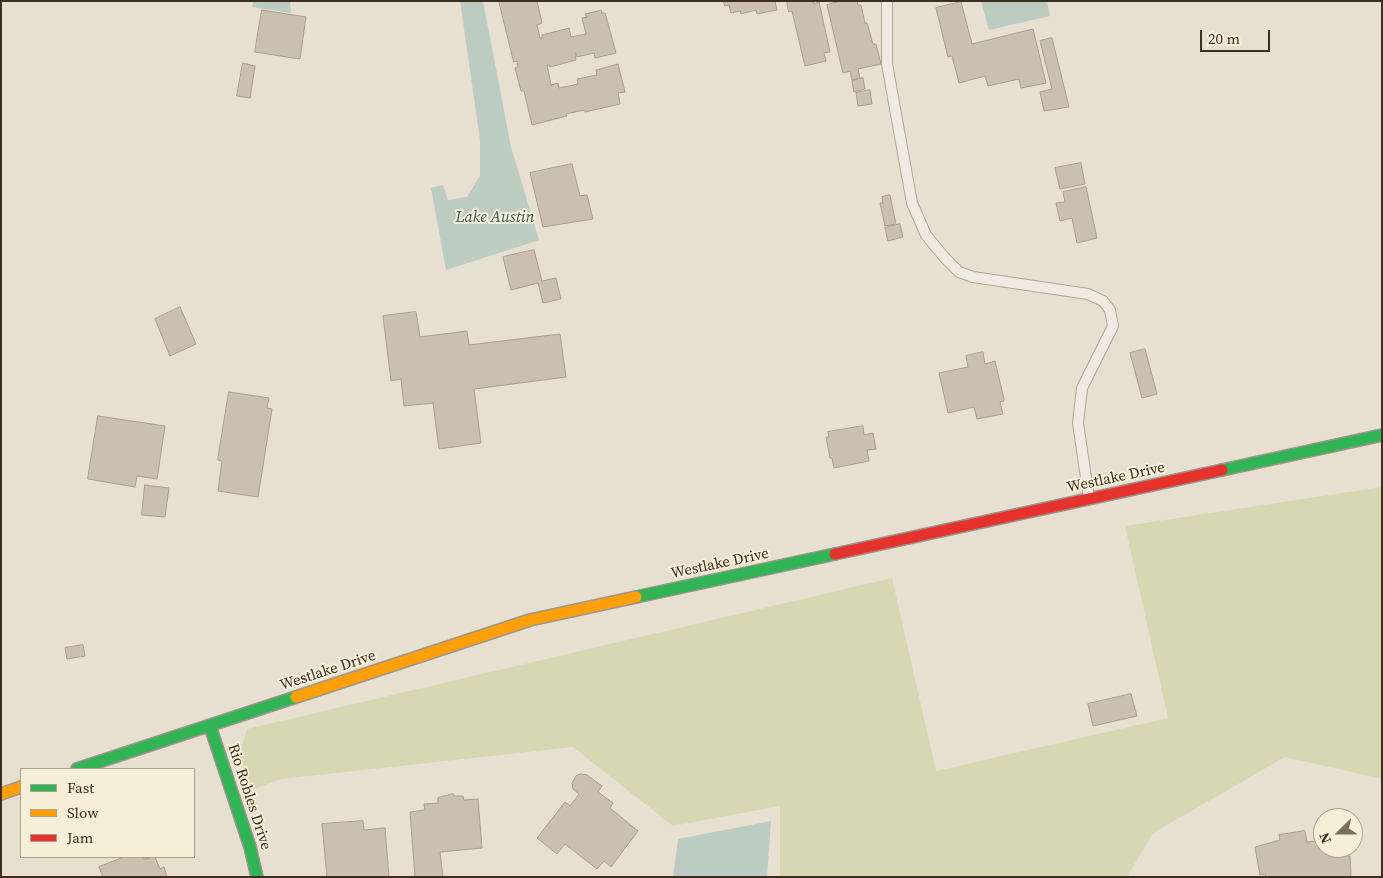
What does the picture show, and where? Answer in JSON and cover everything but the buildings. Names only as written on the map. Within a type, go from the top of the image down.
[{"type":"street","name":"Westlake Drive","points":[[80,768],[530,620],[1382,434]]},
{"type":"street","name":"Rio Robles Drive","points":[[210,726],[258,877]]},
{"type":"street","points":[[1,794],[20,788]]},
{"type":"lane","points":[[887,1],[887,64],[912,203],[926,235],[959,272],[973,277],[1088,294],[1103,300],[1110,310],[1113,326],[1082,388],[1078,423],[1089,499]]},
{"type":"green space","points":[[1382,487],[1382,779],[1285,757],[1153,833],[1127,877],[780,877],[780,806],[673,826],[573,747],[281,779],[249,791],[240,753],[247,729],[892,578],[936,771],[1168,718],[1125,526]]},
{"type":"water","points":[[253,1],[290,1],[291,13],[252,7]]},
{"type":"water","name":"Lake Austin","points":[[460,1],[483,1],[511,147],[539,240],[446,270],[431,188],[443,185],[448,200],[467,197],[480,176],[480,140]]},
{"type":"water","points":[[981,1],[1047,1],[1050,16],[989,30]]},
{"type":"water","points":[[771,821],[767,877],[673,877],[678,839]]},
{"type":"traffic: fast","points":[[1222,470],[1382,435]]},
{"type":"traffic: fast","points":[[636,597],[835,554]]},
{"type":"traffic: fast","points":[[80,768],[296,697]]},
{"type":"traffic: fast","points":[[210,726],[250,847],[257,877]]},
{"type":"traffic: slow","points":[[296,697],[530,620],[636,597]]},
{"type":"traffic: slow","points":[[1,794],[20,787]]},
{"type":"traffic: jam","points":[[835,554],[1222,470]]}]
